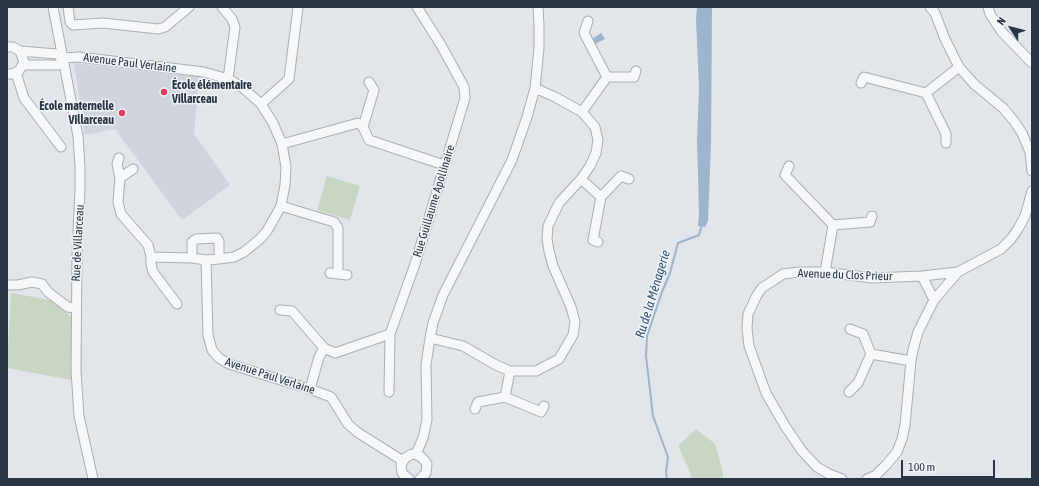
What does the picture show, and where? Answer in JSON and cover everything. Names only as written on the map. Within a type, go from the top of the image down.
[{"type":"street","name":"Rue de Villarceau","points":[[54,7],[78,136],[80,167],[75,308],[76,371],[79,416],[92,479]]},
{"type":"street","points":[[68,7],[70,22],[73,25],[103,23],[158,29],[165,27],[189,7]]},
{"type":"street","points":[[222,7],[232,19],[235,27],[228,79]]},
{"type":"street","points":[[261,104],[289,79],[298,7]]},
{"type":"street","name":"Rue Guillaume Apollinaire","points":[[389,392],[390,334],[415,264],[465,98],[464,87],[441,45],[417,7]]},
{"type":"street","points":[[416,454],[423,438],[427,420],[426,365],[433,323],[443,295],[512,160],[527,118],[535,88],[539,48],[538,7]]},
{"type":"street","points":[[930,7],[935,13],[945,39],[959,67],[974,84],[1002,108],[1014,121],[1022,133],[1030,152],[1032,171]]},
{"type":"street","points":[[988,7],[990,14],[1002,32],[1032,63]]},
{"type":"street","points":[[588,21],[584,33],[608,77]]},
{"type":"street","points":[[7,47],[13,47],[20,51],[57,54],[63,58],[58,65],[23,66],[11,74],[24,98],[61,147]]},
{"type":"street","points":[[20,51],[23,58],[23,66]]},
{"type":"street","name":"Avenue Paul Verlaine","points":[[63,58],[79,57],[204,72],[228,79],[242,87],[261,104],[273,123],[282,144],[286,167],[285,185],[281,206],[275,218],[260,239],[244,252],[234,257],[206,260],[208,335],[212,350],[218,358],[229,364],[331,397],[352,428],[403,461]]},
{"type":"street","points":[[926,93],[959,67]]},
{"type":"street","points":[[608,77],[634,77],[636,71]]},
{"type":"street","points":[[582,112],[608,77]]},
{"type":"street","points":[[861,83],[864,77],[926,93],[946,134],[946,143]]},
{"type":"street","points":[[362,127],[374,90],[369,82]]},
{"type":"street","points":[[430,338],[463,346],[496,365],[510,371],[536,371],[559,359],[573,335],[576,322],[553,266],[547,239],[548,226],[559,203],[581,179],[590,166],[596,153],[598,140],[595,127],[582,112],[535,88]]},
{"type":"street","points":[[282,144],[358,123],[369,140],[444,165]]},
{"type":"street","points":[[118,158],[117,164],[120,178],[118,202],[121,214],[148,245],[153,272],[177,304]]},
{"type":"street","points":[[789,166],[785,176],[833,225]]},
{"type":"street","points":[[120,178],[132,169]]},
{"type":"street","points":[[598,242],[593,240],[601,197],[621,176],[629,179]]},
{"type":"street","points":[[581,179],[601,197]]},
{"type":"street","name":"Avenue du Clos Prieur","points":[[842,479],[817,467],[802,451],[785,426],[766,393],[749,346],[747,328],[748,314],[757,295],[762,288],[783,274],[799,272],[824,272],[872,278],[922,276],[958,272],[1001,250],[1018,229],[1030,206],[1032,191]]},
{"type":"street","points":[[281,206],[334,222],[338,228],[338,274]]},
{"type":"street","points":[[833,225],[870,222],[872,216]]},
{"type":"street","points":[[824,272],[833,225]]},
{"type":"street","points":[[192,258],[192,242],[196,239],[217,238],[219,242],[219,259]]},
{"type":"street","points":[[151,257],[192,258],[206,260]]},
{"type":"street","name":"Avenue du Clos Prieur","points":[[867,479],[876,475],[897,452],[905,425],[911,361],[918,332],[934,300],[958,272]]},
{"type":"street","points":[[922,276],[934,300]]},
{"type":"street","points":[[7,285],[18,285],[32,282],[42,284],[48,292],[61,302],[68,307],[75,308]]},
{"type":"street","points":[[280,310],[292,311],[324,348],[335,354],[390,334]]},
{"type":"street","points":[[849,392],[858,383],[871,354],[862,334],[850,329]]},
{"type":"street","points":[[310,389],[319,357],[324,348]]},
{"type":"street","points":[[871,354],[911,361]]},
{"type":"street","points":[[505,397],[510,371]]},
{"type":"street","points":[[475,409],[478,402],[505,397],[541,412],[544,406]]},
{"type":"street","points":[[408,479],[402,473],[401,465],[408,455],[416,454],[423,458],[427,464],[426,473],[420,479]]},
{"type":"shaded area","points":[[74,63],[199,77],[194,134],[230,185],[182,220],[115,129],[85,135]]},
{"type":"green space","points":[[327,176],[360,186],[350,220],[317,210]]},
{"type":"green space","points":[[11,293],[55,301],[72,318],[71,380],[7,368]]},
{"type":"green space","points":[[696,429],[715,444],[723,472],[723,479],[692,479],[678,446]]},
{"type":"water","points":[[697,7],[712,7],[711,145],[708,221],[705,227],[698,226],[697,139],[699,88],[696,19]]},
{"type":"water","points":[[601,33],[605,39],[595,44],[592,39]]},
{"type":"waterway","name":"Ru de la Ménagerie","points":[[667,479],[666,472],[668,457],[653,416],[646,356],[647,336],[670,273],[678,243],[699,235],[702,224]]},
{"type":"place","name":"École élémentaire Villarceau","points":[[164,92]]},
{"type":"place","name":"École maternelle Villarceau","points":[[122,113]]}]
